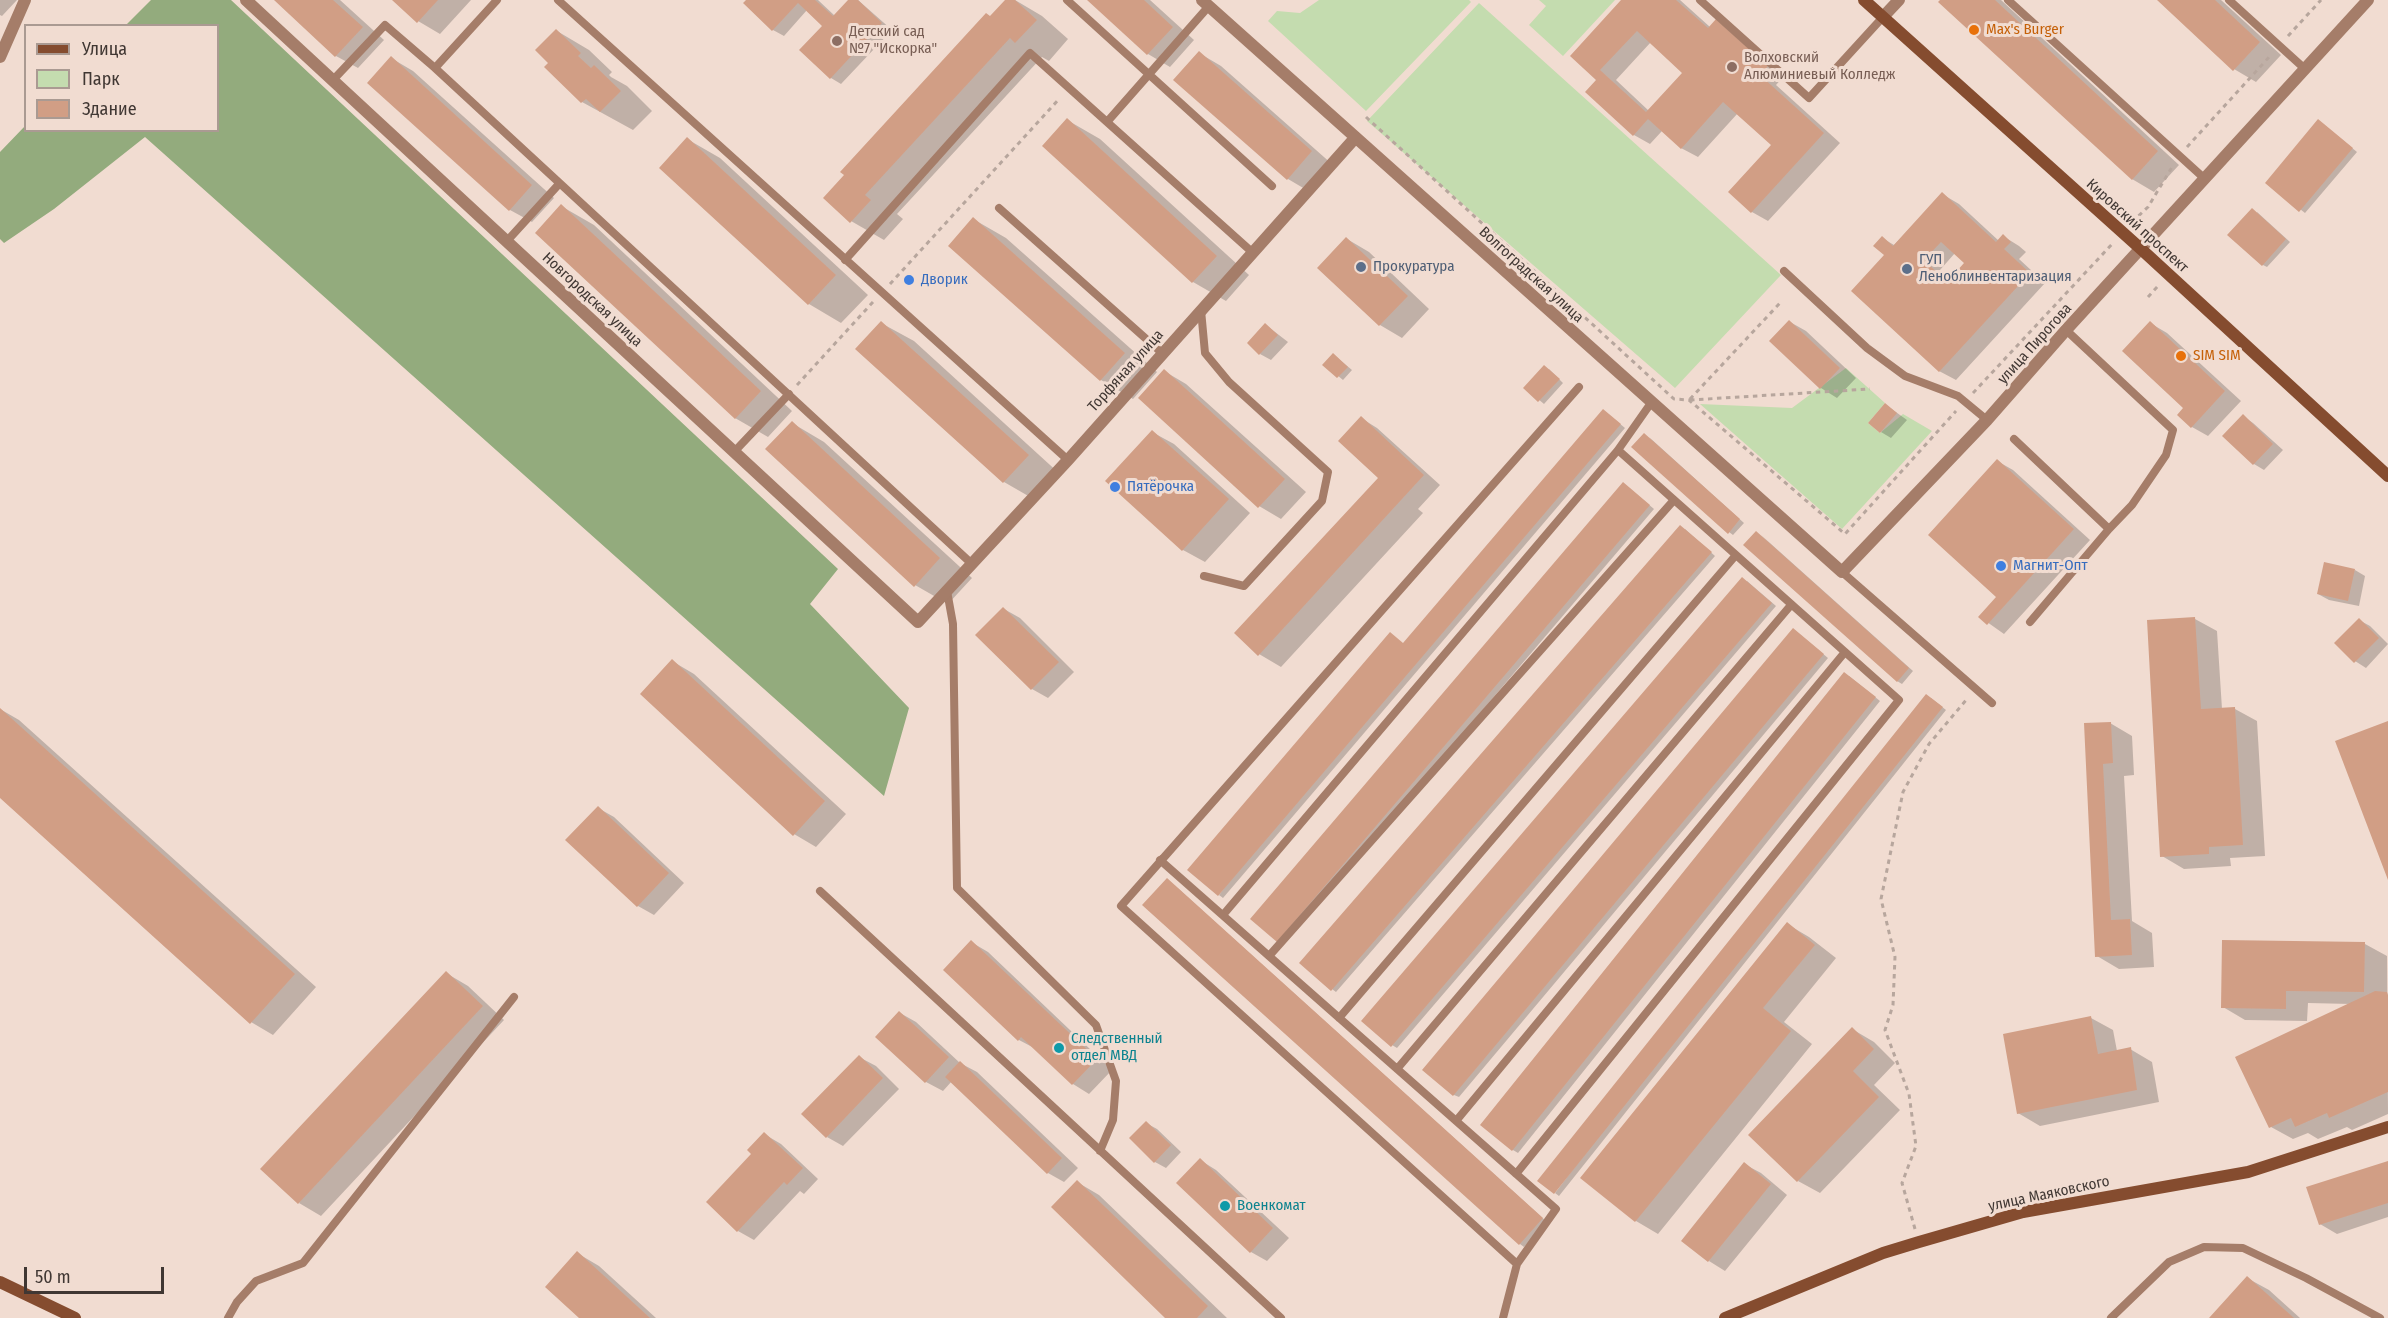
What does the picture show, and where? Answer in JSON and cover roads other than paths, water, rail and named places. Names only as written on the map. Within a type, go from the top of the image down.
[{"type":"street","points":[[0,57],[4,36],[25,0]]},
{"type":"street","name":"Новгородская улица","points":[[246,0],[918,622]]},
{"type":"street","name":"Кировский проспект","points":[[1864,0],[2141,249],[2388,476]]},
{"type":"street","points":[[1883,17],[1899,0]]},
{"type":"street","name":"улица Пирогова","points":[[1842,572],[1987,420],[2066,330],[2368,0]]},
{"type":"street","name":"Волгоградская улица","points":[[1205,3],[1842,572]]},
{"type":"street","name":"Торфяная улица","points":[[918,622],[1068,460],[1355,138]]},
{"type":"street","name":"улица Маяковского","points":[[1725,1318],[1882,1253],[2023,1212],[2248,1172],[2388,1127]]},
{"type":"street","points":[[0,1282],[75,1318]]},
{"type":"lane","points":[[435,68],[497,0]]},
{"type":"lane","points":[[558,0],[1068,460]]},
{"type":"lane","points":[[1067,0],[1272,186]]},
{"type":"lane","points":[[1700,0],[1809,98],[1883,17]]},
{"type":"lane","points":[[2008,0],[2205,178]]},
{"type":"lane","points":[[2229,0],[2305,69]]},
{"type":"lane","points":[[1107,122],[1149,74],[1205,3]]},
{"type":"lane","points":[[333,80],[385,25],[435,68],[972,564]]},
{"type":"lane","points":[[845,260],[1030,53],[1252,252]]},
{"type":"lane","points":[[507,241],[559,184]]},
{"type":"lane","points":[[999,208],[1162,353]]},
{"type":"lane","points":[[1784,272],[1868,348],[1905,376],[1958,396],[1987,420]]},
{"type":"lane","points":[[1201,309],[1205,353],[1229,382],[1328,472],[1322,501],[1244,586],[1204,576]]},
{"type":"lane","points":[[2030,622],[2132,505],[2166,455],[2173,430],[2066,330]]},
{"type":"lane","points":[[1517,1264],[1121,906],[1579,387]]},
{"type":"lane","points":[[734,452],[789,394]]},
{"type":"lane","points":[[1223,915],[1618,450],[1651,403]]},
{"type":"lane","points":[[2014,439],[2109,529]]},
{"type":"lane","points":[[1516,1174],[1899,700],[1618,450]]},
{"type":"lane","points":[[1269,956],[1674,500]]},
{"type":"lane","points":[[1339,1018],[1736,555]]},
{"type":"lane","points":[[1842,572],[1992,703]]},
{"type":"lane","points":[[947,591],[952,624],[957,888],[1096,1025],[1116,1081],[1113,1120],[1100,1151]]},
{"type":"lane","points":[[1397,1069],[1791,605]]},
{"type":"lane","points":[[1456,1121],[1845,652]]},
{"type":"lane","points":[[1160,860],[1556,1209],[1517,1264],[1503,1318]]},
{"type":"lane","points":[[820,891],[1281,1318]]},
{"type":"lane","points":[[228,1318],[237,1302],[256,1281],[303,1263],[514,997]]},
{"type":"lane","points":[[2111,1318],[2169,1262],[2204,1247],[2243,1248],[2306,1278],[2380,1318]]},
{"type":"place","name":"Max's Burger","points":[[1974,30]]},
{"type":"place","name":"Детский cад №7 \"Искорка\"","points":[[837,41]]},
{"type":"place","name":"Волховский Алюминиевый Колледж","points":[[1732,67]]},
{"type":"place","name":"Прокуратура","points":[[1361,267]]},
{"type":"place","name":"ГУП Леноблинвентаризация","points":[[1907,269]]},
{"type":"place","name":"Дворик","points":[[909,280]]},
{"type":"place","name":"SIM SIM","points":[[2181,356]]},
{"type":"place","name":"Пятёрочка","points":[[1115,487]]},
{"type":"place","name":"Магнит-Опт","points":[[2001,566]]},
{"type":"place","name":"Следственный отдел МВД","points":[[1059,1048]]},
{"type":"place","name":"Военкомат","points":[[1225,1206]]}]
